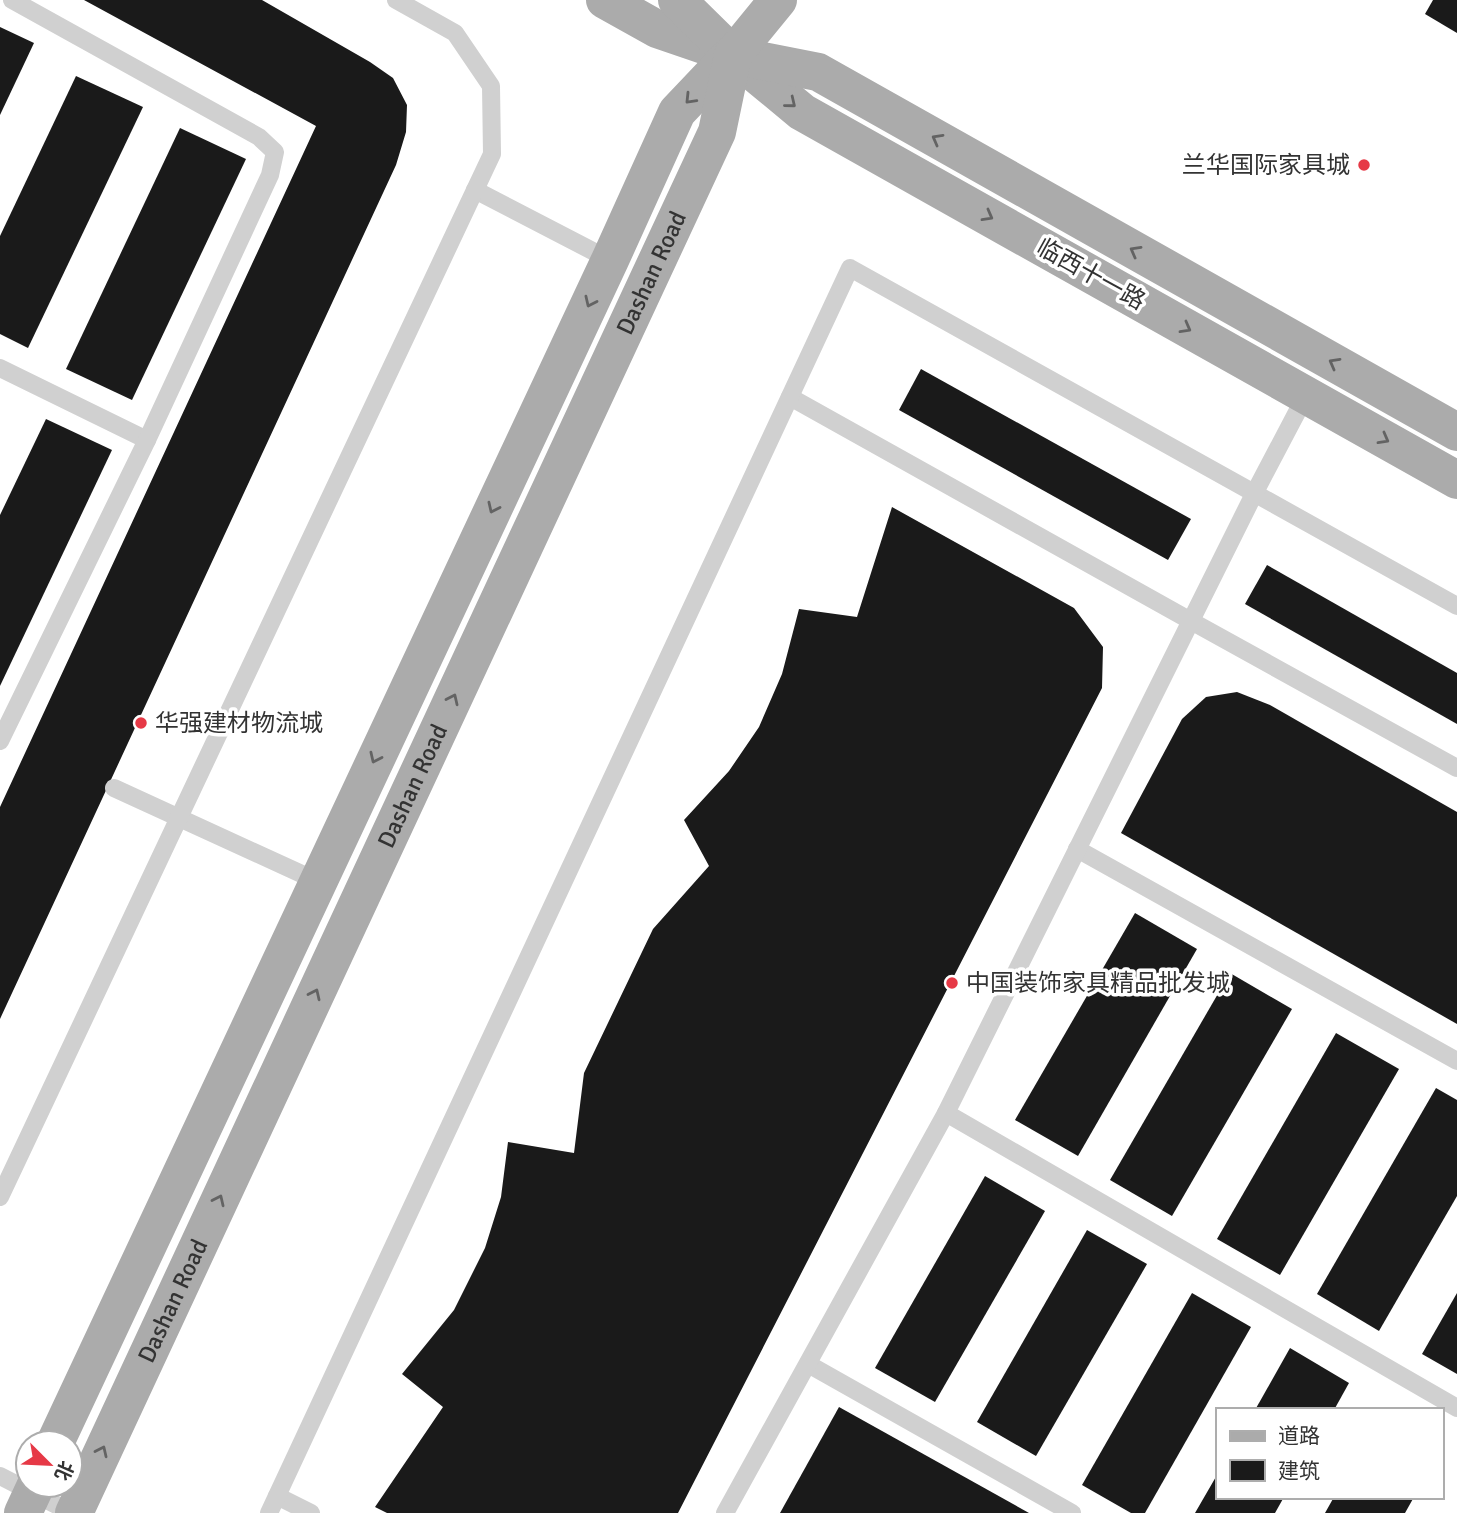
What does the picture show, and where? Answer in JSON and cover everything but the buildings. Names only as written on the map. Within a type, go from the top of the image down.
[{"type":"main road","name":"临西十一路","points":[[605,0],[657,29],[733,55],[818,72],[1457,432]]},
{"type":"main road","name":"临西十一路","points":[[635,0],[733,55]]},
{"type":"main road","name":"临西十一路","points":[[677,0],[733,55],[802,112],[1457,480]]},
{"type":"main road","name":"Dashan Road","points":[[73,1513],[716,132],[744,0]]},
{"type":"main road","name":"Dashan Road","points":[[62,1429],[677,112],[733,55],[778,0]]},
{"type":"lane","points":[[12,0],[259,137],[275,152],[270,175],[147,440],[1,736],[19,743]]},
{"type":"lane","points":[[0,1197],[492,154],[491,86],[455,33],[396,0]]},
{"type":"lane","points":[[475,190],[610,260]]},
{"type":"lane","points":[[269,1513],[850,268],[1457,606]]},
{"type":"lane","points":[[0,368],[147,440]]},
{"type":"lane","points":[[725,1513],[946,1113],[1255,492],[1306,395]]},
{"type":"lane","points":[[790,397],[1457,768]]},
{"type":"lane","points":[[114,788],[317,881]]},
{"type":"lane","points":[[1077,849],[1457,1060]]},
{"type":"lane","points":[[946,1113],[1457,1408]]},
{"type":"lane","points":[[808,1364],[1072,1513]]},
{"type":"lane","points":[[277,1496],[311,1513]]},
{"type":"lane","points":[[40,1499],[73,1513]]},
{"type":"place","name":"兰华国际家具城","points":[[1364,165]]},
{"type":"place","name":"华强建材物流城","points":[[141,723]]},
{"type":"place","name":"中国装饰家具精品批发城","points":[[952,983]]}]
